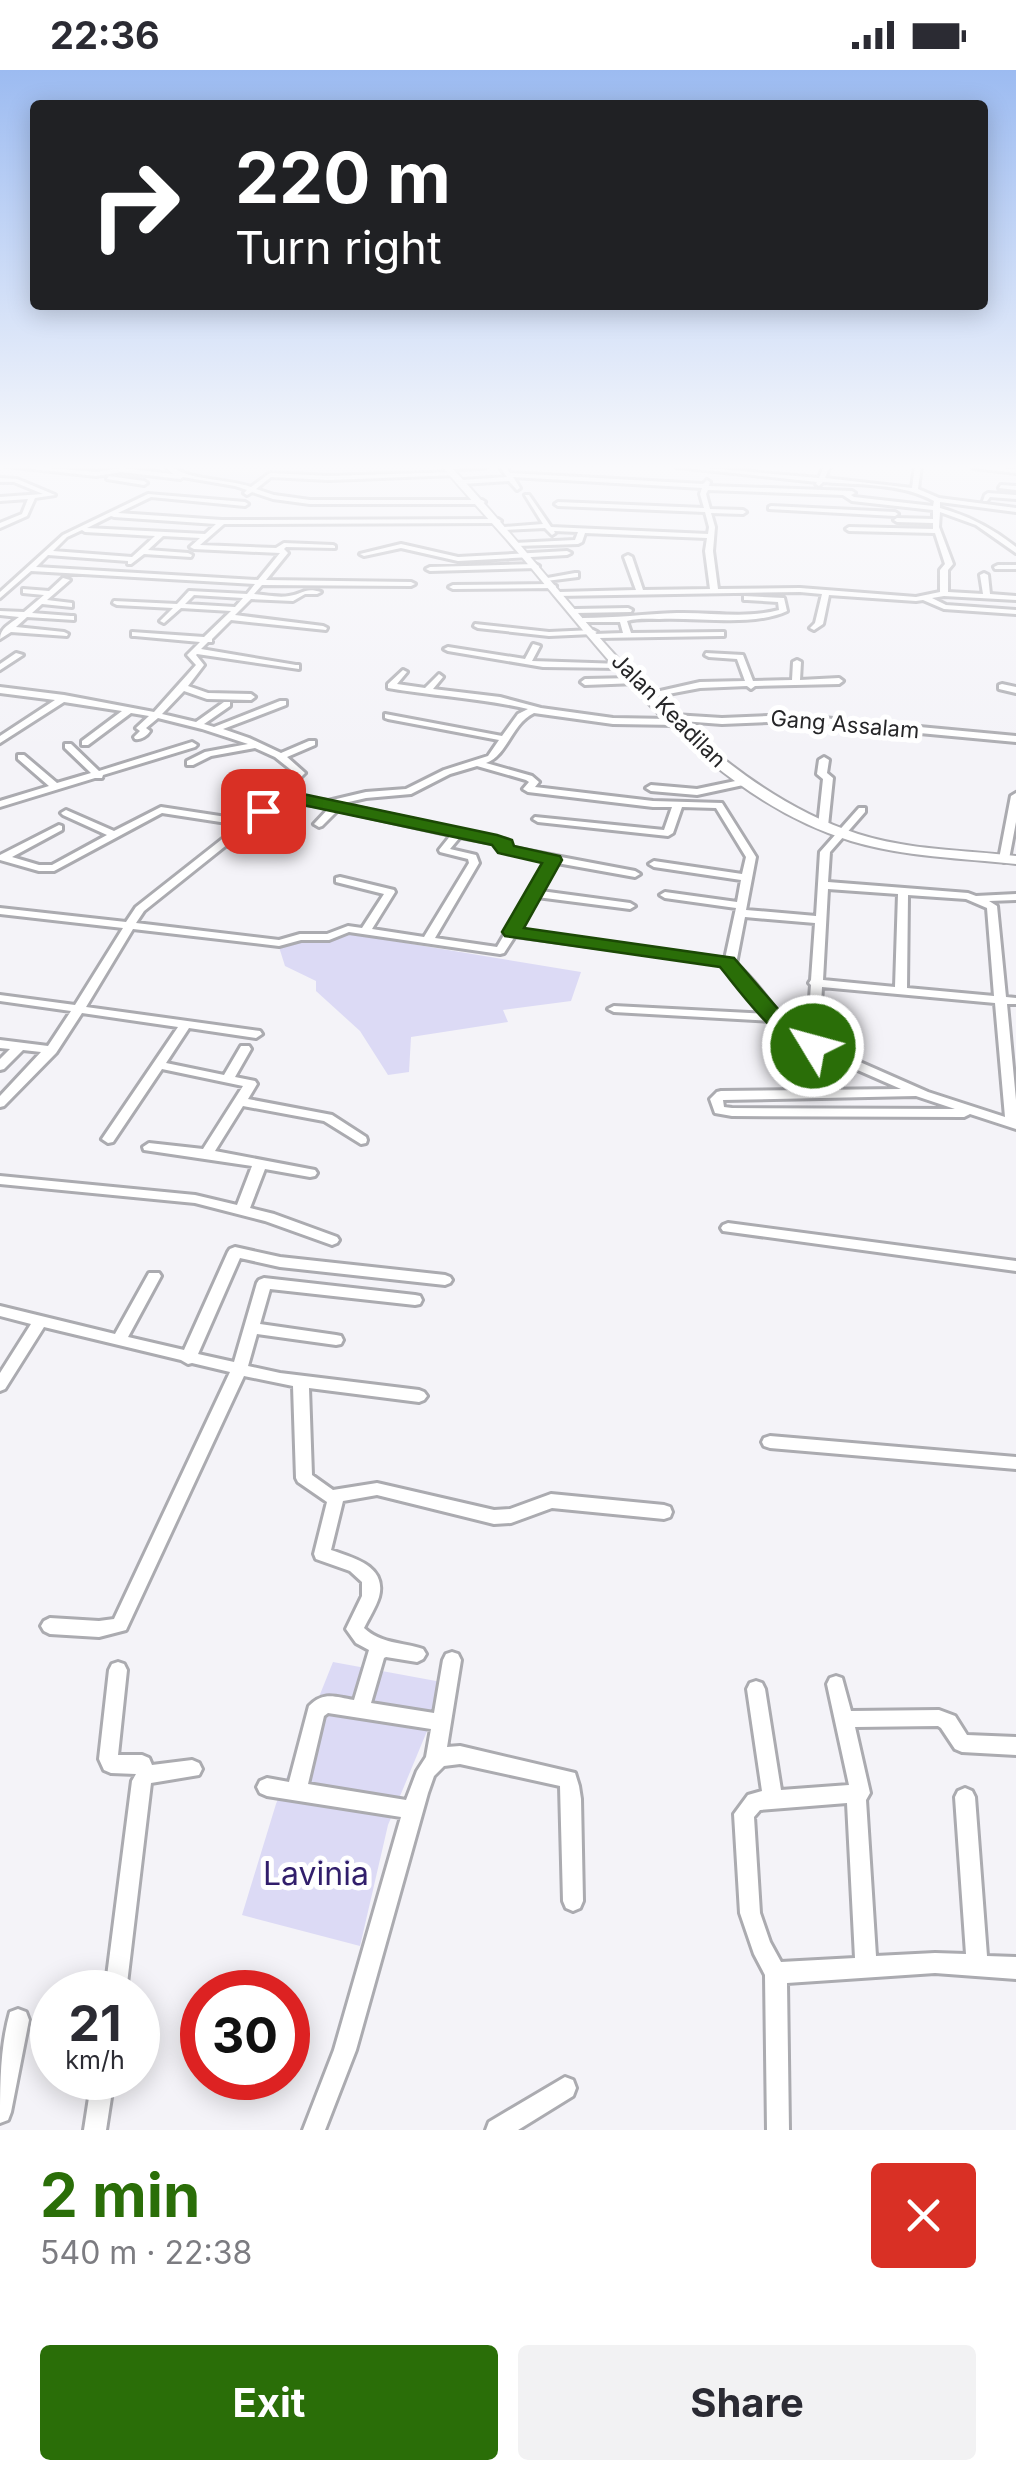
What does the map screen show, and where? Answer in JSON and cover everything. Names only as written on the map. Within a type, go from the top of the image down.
[{"type":"main road","name":"Jalan Keadilan","points":[[531,562],[580,616],[618,666],[707,752],[745,782],[841,833],[1010,860]]},
{"type":"street","points":[[0,596],[38,562]]},
{"type":"street","points":[[116,574],[130,562]]},
{"type":"street","points":[[215,668],[190,658],[277,562]]},
{"type":"street","points":[[430,569],[516,562]]},
{"type":"street","points":[[630,562],[640,592]]},
{"type":"street","points":[[710,562],[714,591]]},
{"type":"street","points":[[944,594],[944,570],[948,562]]},
{"type":"street","points":[[998,566],[1016,567]]},
{"type":"street","points":[[31,569],[171,573],[260,584]]},
{"type":"street","points":[[984,574],[988,597]]},
{"type":"street","points":[[550,586],[576,575]]},
{"type":"street","points":[[0,637],[5,628],[66,580]]},
{"type":"street","points":[[194,586],[411,584]]},
{"type":"street","points":[[454,587],[1016,598]]},
{"type":"street","points":[[26,591],[52,593]]},
{"type":"street","points":[[164,620],[192,593],[293,599],[303,592],[322,592]]},
{"type":"street","points":[[814,628],[819,624],[826,592]]},
{"type":"street","points":[[224,601],[248,598]]},
{"type":"street","points":[[580,616],[676,613],[760,619],[781,612],[783,602],[744,598]]},
{"type":"street","points":[[925,598],[944,608],[1016,612]]},
{"type":"street","points":[[41,602],[69,605]]},
{"type":"street","points":[[116,603],[237,610]]},
{"type":"street","points":[[0,613],[71,618]]},
{"type":"street","points":[[625,616],[628,636]]},
{"type":"street","points":[[229,617],[324,628]]},
{"type":"street","points":[[478,626],[550,634],[721,634]]},
{"type":"street","points":[[5,628],[64,634]]},
{"type":"street","points":[[135,634],[209,640]]},
{"type":"street","points":[[496,659],[504,642]]},
{"type":"street","points":[[527,663],[536,646]]},
{"type":"street","points":[[448,649],[527,663],[618,666]]},
{"type":"street","points":[[196,652],[296,667]]},
{"type":"street","points":[[708,654],[740,658],[750,686]]},
{"type":"street","points":[[0,668],[19,655]]},
{"type":"street","points":[[796,681],[797,662]]},
{"type":"street","points":[[138,738],[146,732],[140,728],[184,688],[200,665]]},
{"type":"street","points":[[403,672],[391,686],[426,692],[439,677]]},
{"type":"street","points":[[585,682],[634,680]]},
{"type":"street","points":[[464,695],[475,681]]},
{"type":"street","points":[[650,696],[694,686],[839,681]]},
{"type":"street","points":[[1002,687],[1016,690]]},
{"type":"street","points":[[184,688],[207,696],[251,696]]},
{"type":"street","points":[[0,690],[64,698],[198,725],[255,745],[280,757],[300,773],[248,823],[146,904],[129,924],[82,1008],[52,1050],[0,1103]]},
{"type":"street","name":"Gang Assalam","points":[[426,692],[613,721],[791,718],[1016,739]]},
{"type":"street","points":[[0,740],[64,698]]},
{"type":"street","points":[[214,730],[283,702]]},
{"type":"street","points":[[198,725],[228,704]]},
{"type":"street","points":[[85,743],[128,710]]},
{"type":"street","points":[[319,824],[332,805],[366,795],[403,794],[447,772],[480,764],[494,755],[522,716],[539,710]]},
{"type":"street","points":[[388,716],[506,739]]},
{"type":"street","points":[[280,757],[312,742]]},
{"type":"street","points":[[0,804],[192,744]]},
{"type":"street","points":[[190,763],[208,754],[255,745]]},
{"type":"street","points":[[68,746],[99,776]]},
{"type":"street","points":[[22,758],[57,788]]},
{"type":"street","points":[[824,760],[822,774],[828,778],[824,826]]},
{"type":"street","points":[[480,764],[529,778],[534,782],[528,789],[678,805],[719,805],[750,853],[730,964]]},
{"type":"street","points":[[651,788],[697,792],[745,782]]},
{"type":"street","points":[[1010,860],[1016,796]]},
{"type":"street","points":[[276,798],[332,805],[497,840],[506,844],[504,850],[635,874]]},
{"type":"street","points":[[538,818],[668,833],[678,805]]},
{"type":"street","points":[[2,858],[51,869],[166,810],[248,823]]},
{"type":"street","points":[[813,1046],[826,846],[862,810]]},
{"type":"street","points":[[66,813],[114,835]]},
{"type":"street","points":[[2,858],[59,828]]},
{"type":"street","points":[[428,940],[474,863],[472,857],[444,850],[459,834]]},
{"type":"street","points":[[0,911],[279,942],[307,936],[329,937],[344,929],[500,951],[553,860]]},
{"type":"street","points":[[654,864],[747,878]]},
{"type":"street","points":[[340,880],[390,892],[365,931]]},
{"type":"street","points":[[822,885],[975,898],[1016,896]]},
{"type":"street","points":[[901,992],[904,891]]},
{"type":"street","points":[[534,893],[630,906]]},
{"type":"street","points":[[665,896],[820,920]]},
{"type":"street","points":[[512,932],[730,964],[788,1032],[920,1093],[1014,1124],[1010,1048],[993,910],[986,901],[975,898]]},
{"type":"street","points":[[998,949],[1016,950]]},
{"type":"street","points":[[815,983],[1016,1001]]},
{"type":"street","points":[[0,998],[256,1034]]},
{"type":"street","points":[[614,1009],[775,1018]]},
{"type":"street","points":[[788,1032],[813,1021]]},
{"type":"street","points":[[108,1139],[186,1022]]},
{"type":"street","points":[[0,1044],[52,1050]]},
{"type":"street","points":[[0,1066],[19,1047]]},
{"type":"street","points":[[228,1078],[245,1049]]},
{"type":"street","points":[[160,1065],[251,1084],[207,1154]]},
{"type":"street","points":[[920,1093],[720,1095],[716,1099],[718,1109],[726,1112],[977,1113]]},
{"type":"street","points":[[242,1102],[328,1118],[361,1140]]},
{"type":"street","points":[[149,1146],[310,1172]]},
{"type":"street","points":[[242,1210],[259,1166]]},
{"type":"street","points":[[0,1180],[178,1196],[242,1210],[332,1240]]},
{"type":"street","points":[[728,1228],[1016,1266]]},
{"type":"street","points":[[188,1359],[235,1252],[290,1264],[445,1280]]},
{"type":"street","points":[[118,1341],[154,1276]]},
{"type":"street","points":[[50,1626],[99,1629],[120,1625],[240,1370],[259,1292],[267,1282],[415,1300]]},
{"type":"street","points":[[0,1310],[301,1384],[419,1396]]},
{"type":"street","points":[[0,1385],[41,1320]]},
{"type":"street","points":[[251,1328],[336,1340]]},
{"type":"street","points":[[301,1384],[304,1478],[315,1489],[336,1498],[377,1490],[494,1517],[511,1516],[551,1501],[664,1512]]},
{"type":"street","points":[[770,1442],[1016,1463]]},
{"type":"street","points":[[336,1498],[322,1554],[356,1566],[371,1579],[371,1596],[355,1629],[362,1638],[383,1648],[418,1654]]},
{"type":"street","points":[[360,1710],[373,1659],[383,1648]]},
{"type":"street","points":[[314,2130],[345,2050],[422,1781],[435,1760],[452,1660]]},
{"type":"street","points":[[118,1670],[108,1760],[111,1764],[142,1764],[146,1776],[138,1796],[138,1833],[118,1970]]},
{"type":"street","points":[[836,1684],[861,1785],[856,1795],[866,1966]]},
{"type":"street","points":[[756,1689],[773,1799]]},
{"type":"street","points":[[296,1792],[320,1707],[331,1705],[440,1722]]},
{"type":"street","points":[[846,1719],[945,1719],[962,1743],[1016,1746]]},
{"type":"street","points":[[435,1760],[446,1754],[460,1755],[568,1779],[573,1788],[569,1848],[573,1901]]},
{"type":"street","points":[[146,1776],[192,1769]]},
{"type":"street","points":[[268,1787],[413,1810]]},
{"type":"street","points":[[778,2130],[776,1973],[760,1946],[750,1913],[744,1814],[751,1803],[773,1799],[856,1795]]},
{"type":"street","points":[[965,1798],[977,1964]]},
{"type":"street","points":[[776,1973],[866,1966],[977,1964],[1016,1968]]},
{"type":"street","points":[[0,2112],[18,2020]]},
{"type":"street","points":[[497,2130],[565,2088]]},
{"type":"street","points":[[95,2130],[100,2100]]},
{"type":"green space","points":[[339,932],[581,972],[571,1001],[503,1010],[508,1022],[411,1037],[409,1072],[388,1075],[360,1031],[316,991],[316,981],[285,966],[279,947],[297,940],[324,943]]},
{"type":"green space","name":"Lavinia","points":[[333,1662],[447,1683],[388,1825],[360,1946],[242,1915],[276,1804]]},
{"type":"route","points":[[263,811],[276,798],[303,800],[497,840],[506,844],[504,850],[553,860],[512,932],[727,962],[792,1036],[813,1046]]}]
